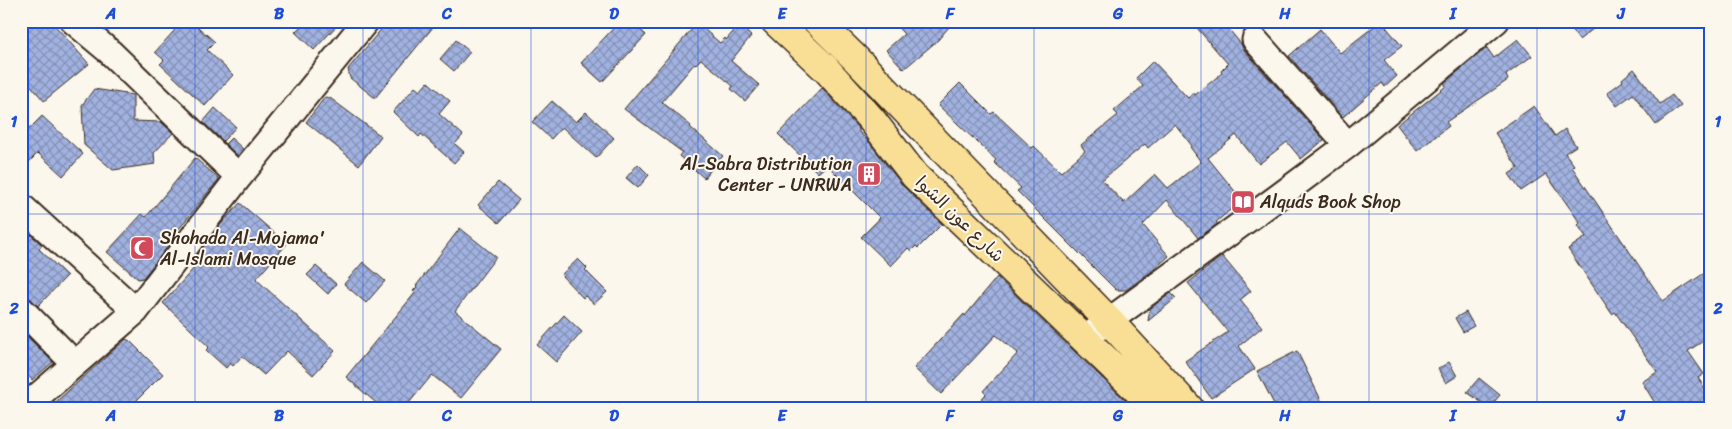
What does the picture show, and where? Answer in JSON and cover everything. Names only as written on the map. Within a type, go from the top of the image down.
[{"type":"main road","name":"شارع عون الشوا","points":[[775,21],[826,69],[871,119],[915,176],[1084,339],[1157,401],[1189,408]]},
{"type":"main road","name":"شارع عون الشوا","points":[[816,21],[1109,321],[1157,401]]},
{"type":"street","points":[[73,21],[110,52],[239,177]]},
{"type":"street","points":[[24,408],[136,311],[239,177],[366,21]]},
{"type":"street","points":[[1084,339],[1348,145],[1496,21]]},
{"type":"street","points":[[1255,40],[1348,145]]},
{"type":"street","points":[[21,206],[136,311]]},
{"type":"street","points":[[21,310],[75,364]]},
{"type":"building","points":[[21,21],[51,21],[89,64],[44,101],[21,74]]},
{"type":"building","points":[[183,21],[191,21],[215,42],[207,50],[233,75],[205,106],[160,64],[164,60],[155,52]]},
{"type":"building","points":[[306,21],[341,21],[314,50],[295,32]]},
{"type":"building","points":[[388,21],[438,21],[375,98],[350,78],[348,69]]},
{"type":"building","points":[[620,21],[631,21],[646,35],[602,82],[581,63]]},
{"type":"building","points":[[892,21],[954,21],[938,40],[904,69],[886,50],[904,34]]},
{"type":"building","points":[[1191,21],[1222,21],[1244,50],[1324,140],[1301,159],[1287,142],[1259,164],[1236,135],[1208,158],[1242,200],[1216,222],[1218,224],[1198,238],[1167,200],[1143,225],[1169,256],[1126,290],[1116,290],[1017,191],[1021,188],[994,162],[996,160],[938,105],[960,83],[991,114],[994,112],[1061,172],[1085,151],[1081,145],[1118,115],[1114,111],[1143,86],[1136,78],[1153,61],[1188,98],[1194,93],[1195,95],[1222,73],[1221,71],[1228,64]],"holes":[[[1175,124],[1192,146],[1190,147],[1201,162],[1168,188],[1155,174],[1124,203],[1102,180],[1145,144],[1148,148]]]},
{"type":"building","points":[[1381,21],[1402,46],[1384,60],[1397,76],[1385,87],[1382,83],[1343,117],[1289,56],[1320,29],[1340,53]]},
{"type":"building","points":[[1565,21],[1603,21],[1579,40]]},
{"type":"building","points":[[697,23],[720,43],[725,38],[726,40],[739,25],[751,36],[731,61],[759,85],[745,101],[731,89],[733,86],[701,59],[695,63],[662,102],[723,156],[704,178],[679,156],[682,152],[624,109]]},
{"type":"building","points":[[1518,39],[1532,56],[1506,75],[1508,80],[1446,122],[1449,126],[1417,151],[1397,125],[1446,86],[1444,83],[1487,48],[1494,58]]},
{"type":"building","points":[[456,40],[470,52],[454,71],[440,59]]},
{"type":"building","points":[[1634,69],[1660,104],[1672,95],[1681,106],[1656,125],[1633,94],[1617,106],[1607,93],[1623,81],[1622,79]]},
{"type":"building","points":[[428,82],[450,101],[439,114],[463,135],[455,144],[464,152],[454,163],[421,134],[419,137],[393,112],[415,87],[420,91]]},
{"type":"building","points":[[822,88],[859,129],[859,132],[903,186],[942,224],[918,248],[916,246],[911,251],[908,248],[891,266],[861,237],[880,218],[827,165],[818,173],[778,134]]},
{"type":"building","points":[[94,89],[133,95],[133,121],[161,122],[173,133],[154,153],[155,164],[113,170],[84,145],[82,105]]},
{"type":"building","points":[[325,97],[330,98],[381,136],[359,165],[306,122]]},
{"type":"building","points":[[552,101],[576,122],[586,112],[614,138],[596,158],[562,127],[551,139],[532,122]]},
{"type":"building","points":[[1534,106],[1555,136],[1565,129],[1576,146],[1565,153],[1574,165],[1572,167],[1663,301],[1703,274],[1711,286],[1711,336],[1688,351],[1704,374],[1698,378],[1711,397],[1711,408],[1658,408],[1642,382],[1657,372],[1615,312],[1612,314],[1568,249],[1586,237],[1578,225],[1580,223],[1546,174],[1521,191],[1509,174],[1518,168],[1495,133]]},
{"type":"building","points":[[215,108],[236,127],[223,141],[203,122]]},
{"type":"building","points":[[42,116],[83,154],[63,176],[38,153],[21,170],[21,137]]},
{"type":"building","points":[[231,138],[243,149],[238,156],[225,144]]},
{"type":"building","points":[[195,158],[219,179],[170,240],[172,241],[143,278],[138,279],[107,252],[142,214],[146,217]]},
{"type":"building","points":[[638,164],[649,175],[638,188],[626,178]]},
{"type":"building","points":[[498,182],[519,200],[499,223],[478,205]]},
{"type":"building","points":[[240,203],[287,244],[256,279],[335,351],[313,375],[287,351],[264,375],[242,356],[233,366],[230,363],[226,368],[206,350],[209,347],[163,303],[194,268],[190,264]]},
{"type":"building","points":[[21,226],[42,245],[39,249],[67,276],[38,306],[31,299],[21,295]]},
{"type":"building","points":[[460,228],[496,257],[455,311],[501,349],[461,398],[432,375],[405,408],[382,408],[346,377],[415,293],[413,291],[416,286]]},
{"type":"building","points":[[1222,256],[1251,291],[1240,300],[1262,327],[1239,346],[1255,369],[1211,398],[1185,361],[1228,332],[1188,283]]},
{"type":"building","points":[[578,259],[587,268],[585,270],[607,292],[594,304],[585,296],[583,298],[561,275]]},
{"type":"building","points":[[363,262],[385,281],[366,303],[344,284]]},
{"type":"building","points":[[316,266],[336,284],[328,294],[307,275]]},
{"type":"building","points":[[997,277],[1126,401],[1119,408],[973,408],[986,394],[983,391],[1018,353],[996,335],[941,394],[914,368],[964,314],[965,316]]},
{"type":"building","points":[[1171,293],[1176,298],[1148,321],[1150,308]]},
{"type":"building","points":[[1466,312],[1474,326],[1463,332],[1455,318]]},
{"type":"building","points":[[564,315],[582,332],[556,362],[537,345]]},
{"type":"building","points":[[21,330],[53,362],[32,380],[21,367]]},
{"type":"building","points":[[126,339],[163,374],[129,408],[49,408]]},
{"type":"building","points":[[1297,351],[1322,402],[1310,408],[1276,408],[1257,371]]},
{"type":"building","points":[[1449,362],[1457,376],[1446,383],[1438,369]]},
{"type":"building","points":[[1479,378],[1500,395],[1489,408],[1467,392]]},
{"type":"place","name":"Al-Sabra Distribution Center - UNRWA","points":[[869,174]]},
{"type":"place","name":"Alquds Book Shop","points":[[1243,202]]},
{"type":"place","name":"Shohada Al-Mojama' Al-Islami Mosque","points":[[142,248]]}]
